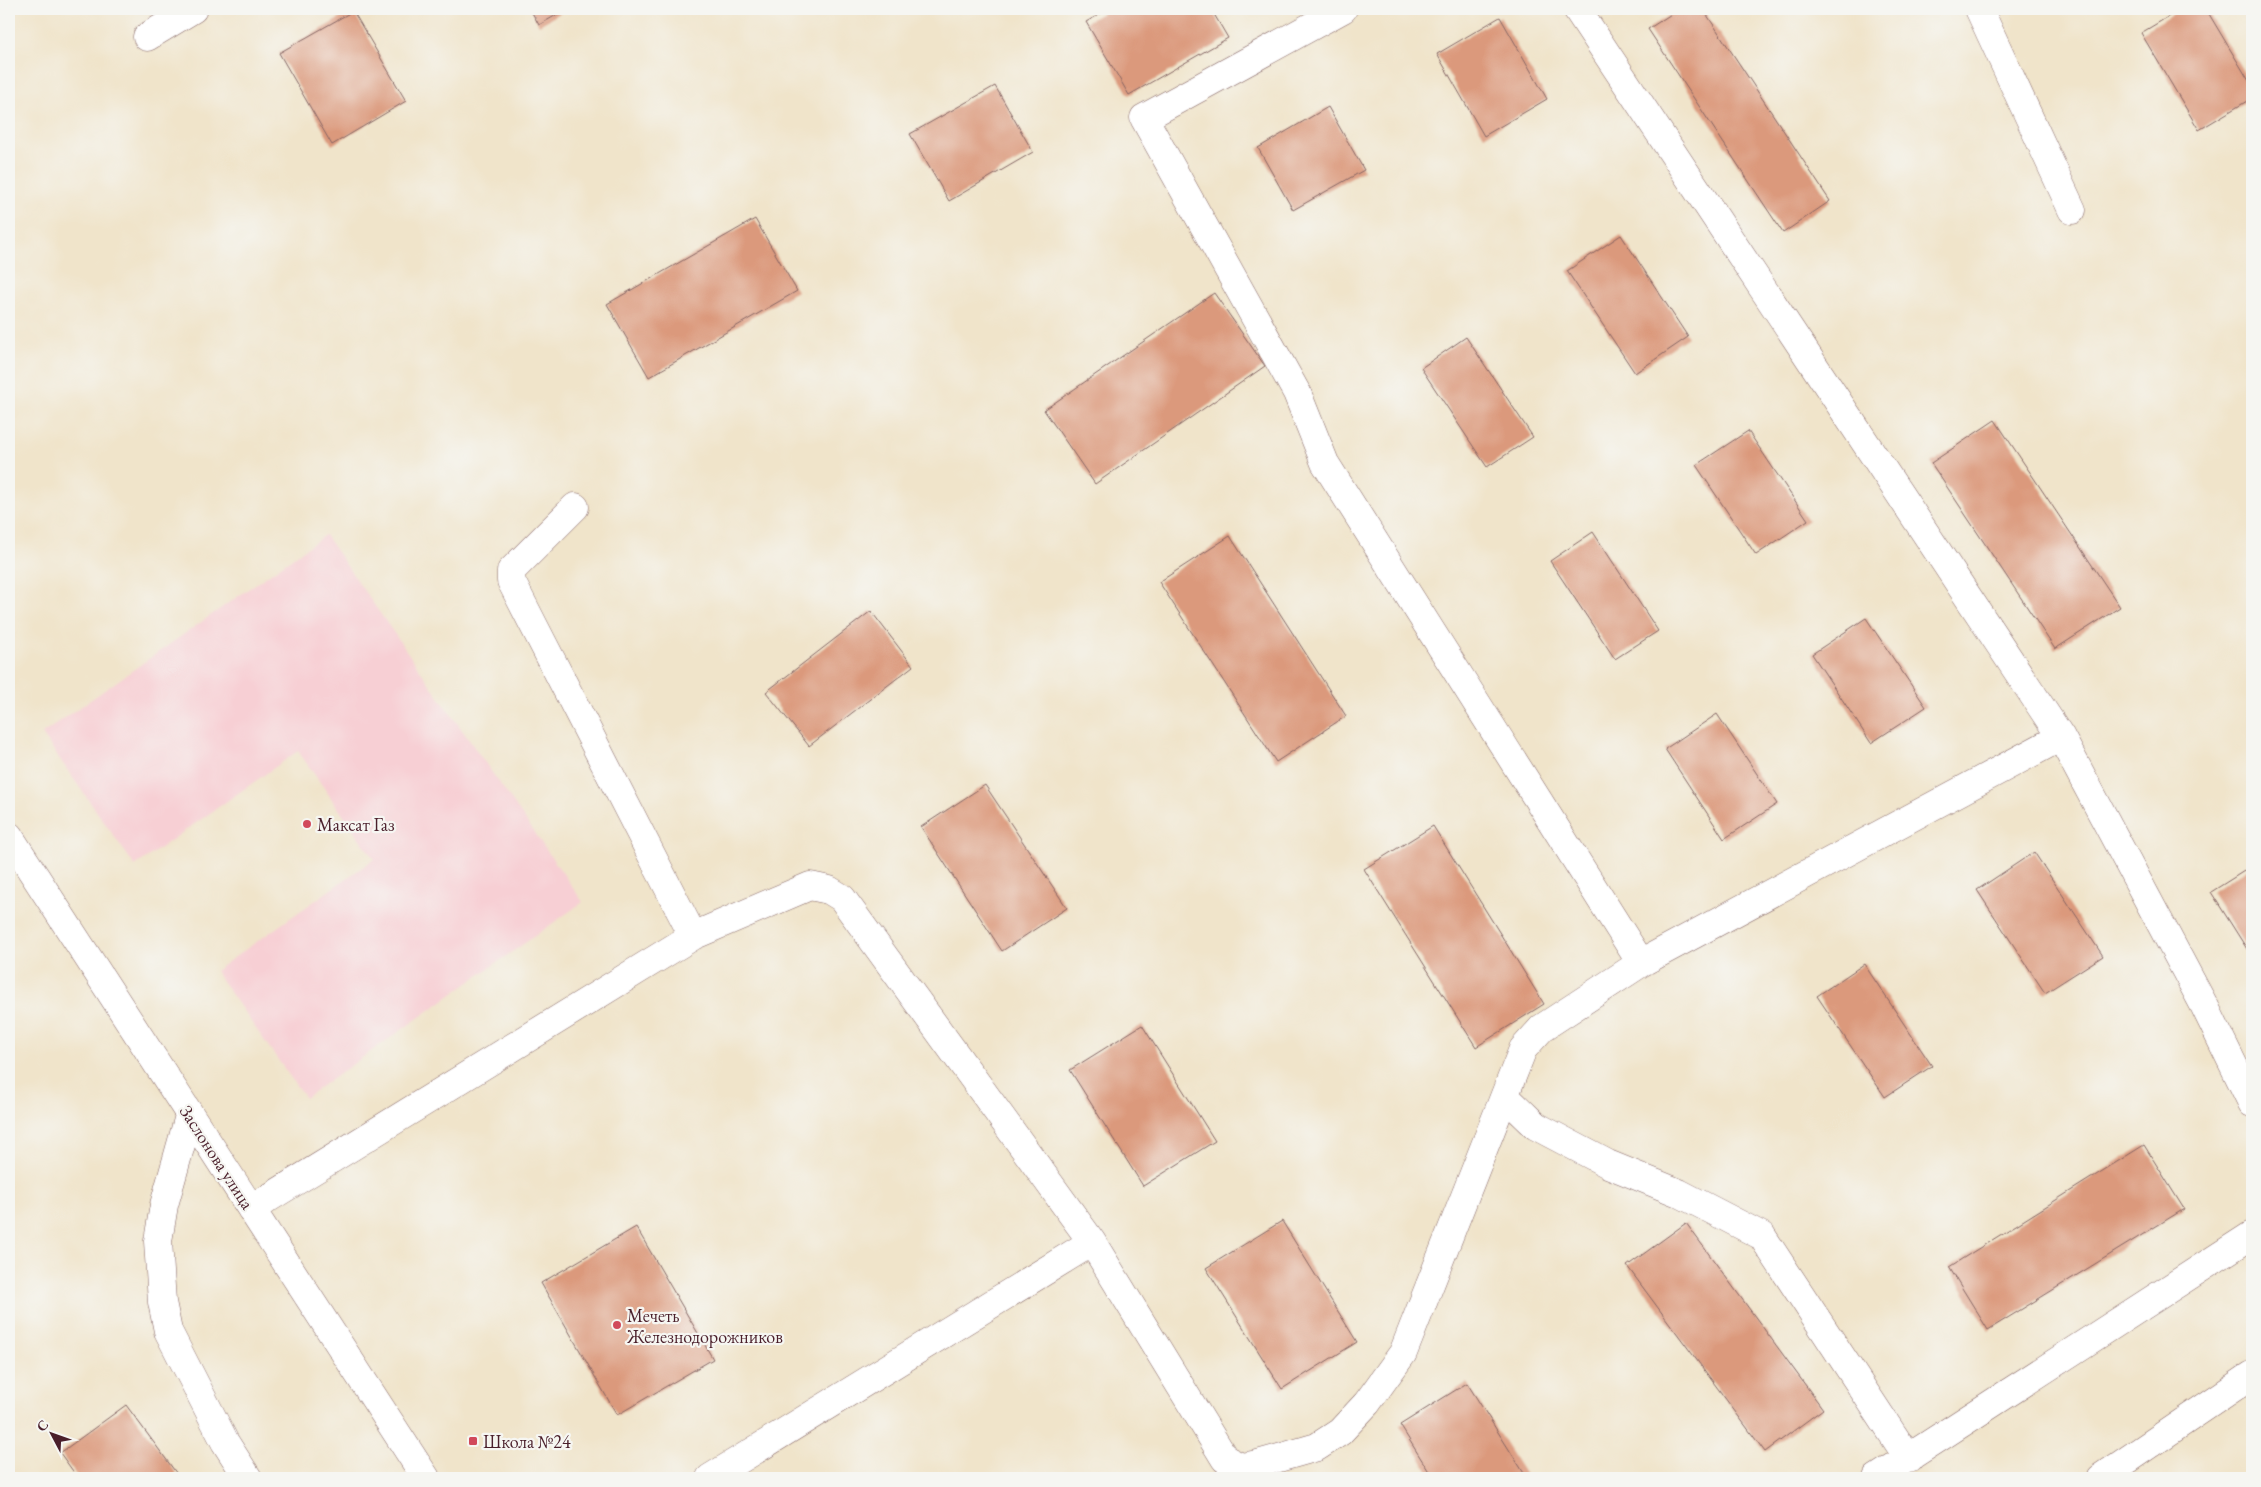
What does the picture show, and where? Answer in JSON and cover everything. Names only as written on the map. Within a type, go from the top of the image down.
[{"type":"street","points":[[147,37],[193,9]]},
{"type":"street","points":[[1343,9],[1144,118],[1298,393],[1325,463],[1641,963]]},
{"type":"street","points":[[1577,9],[2061,737],[2205,1007],[2252,1103]]},
{"type":"street","points":[[1979,9],[2072,210]]},
{"type":"street","points":[[575,507],[511,571],[510,581],[693,936]]},
{"type":"street","points":[[251,1209],[693,936],[810,886],[829,890],[842,898],[1092,1242],[1225,1459],[1245,1472],[1258,1464],[1317,1447],[1340,1432],[1367,1403],[1403,1353],[1523,1049],[1542,1028],[1641,963],[2061,737]]},
{"type":"street","name":"Заслонова улица","points":[[9,836],[189,1116],[426,1478]]},
{"type":"street","points":[[1505,1096],[1536,1126],[1608,1164],[1678,1193],[1762,1236],[1909,1459]]},
{"type":"street","points":[[189,1116],[164,1205],[158,1242],[162,1302],[168,1331],[225,1442],[248,1478]]},
{"type":"street","points":[[1877,1478],[2252,1235]]},
{"type":"street","points":[[710,1478],[1092,1242]]},
{"type":"street","points":[[2101,1478],[2252,1375]]},
{"type":"shaded area","points":[[325,535],[583,902],[305,1098],[215,971],[374,859],[298,751],[135,866],[42,734]]},
{"type":"building","points":[[530,9],[567,9],[539,25]]},
{"type":"building","points":[[1109,9],[1211,9],[1228,38],[1129,95],[1086,22]]},
{"type":"building","points":[[1679,9],[1703,9],[1830,201],[1783,233],[1648,29]]},
{"type":"building","points":[[2181,9],[2206,9],[2252,86],[2252,98],[2199,130],[2141,33]]},
{"type":"building","points":[[353,11],[406,101],[332,145],[279,53]]},
{"type":"building","points":[[1500,17],[1547,99],[1484,136],[1437,54]]},
{"type":"building","points":[[995,86],[1033,152],[949,201],[910,134]]},
{"type":"building","points":[[1328,107],[1364,170],[1293,210],[1258,148]]},
{"type":"building","points":[[755,219],[797,291],[649,377],[607,304]]},
{"type":"building","points":[[1621,235],[1688,337],[1635,373],[1567,271]]},
{"type":"building","points":[[1214,293],[1265,366],[1095,484],[1044,410]]},
{"type":"building","points":[[1466,337],[1533,437],[1487,467],[1421,368]]},
{"type":"building","points":[[1995,420],[2120,607],[2055,649],[1931,463]]},
{"type":"building","points":[[1748,431],[1808,520],[1756,555],[1696,465]]},
{"type":"building","points":[[1593,532],[1658,631],[1615,659],[1550,561]]},
{"type":"building","points":[[1230,536],[1346,716],[1276,762],[1159,582]]},
{"type":"building","points":[[871,611],[913,666],[809,746],[766,692]]},
{"type":"building","points":[[1866,618],[1926,707],[1871,743],[1812,654]]},
{"type":"building","points":[[1717,714],[1777,804],[1724,839],[1665,749]]},
{"type":"building","points":[[985,785],[1067,908],[1002,951],[921,827]]},
{"type":"building","points":[[1433,826],[1544,1004],[1476,1047],[1364,869]]},
{"type":"building","points":[[2034,852],[2103,956],[2045,993],[1977,890]]},
{"type":"building","points":[[2252,866],[2252,957],[2211,892]]},
{"type":"building","points":[[1864,964],[1932,1066],[1885,1097],[1817,996]]},
{"type":"building","points":[[1142,1025],[1215,1141],[1143,1186],[1070,1070]]},
{"type":"building","points":[[2144,1145],[2184,1209],[1988,1330],[1949,1267]]},
{"type":"building","points":[[1282,1221],[1357,1342],[1282,1389],[1206,1268]]},
{"type":"building","points":[[1686,1223],[1823,1409],[1765,1452],[1627,1266]]},
{"type":"building","points":[[636,1227],[713,1359],[617,1415],[541,1283]]},
{"type":"building","points":[[1467,1383],[1527,1478],[1433,1478],[1400,1425]]},
{"type":"building","points":[[126,1405],[180,1478],[78,1478],[60,1453]]},
{"type":"place","name":"Максат Газ","points":[[307,824]]},
{"type":"place","name":"Мечеть Железнодорожников","points":[[617,1325]]},
{"type":"place","name":"Школа №24","points":[[473,1441]]}]
